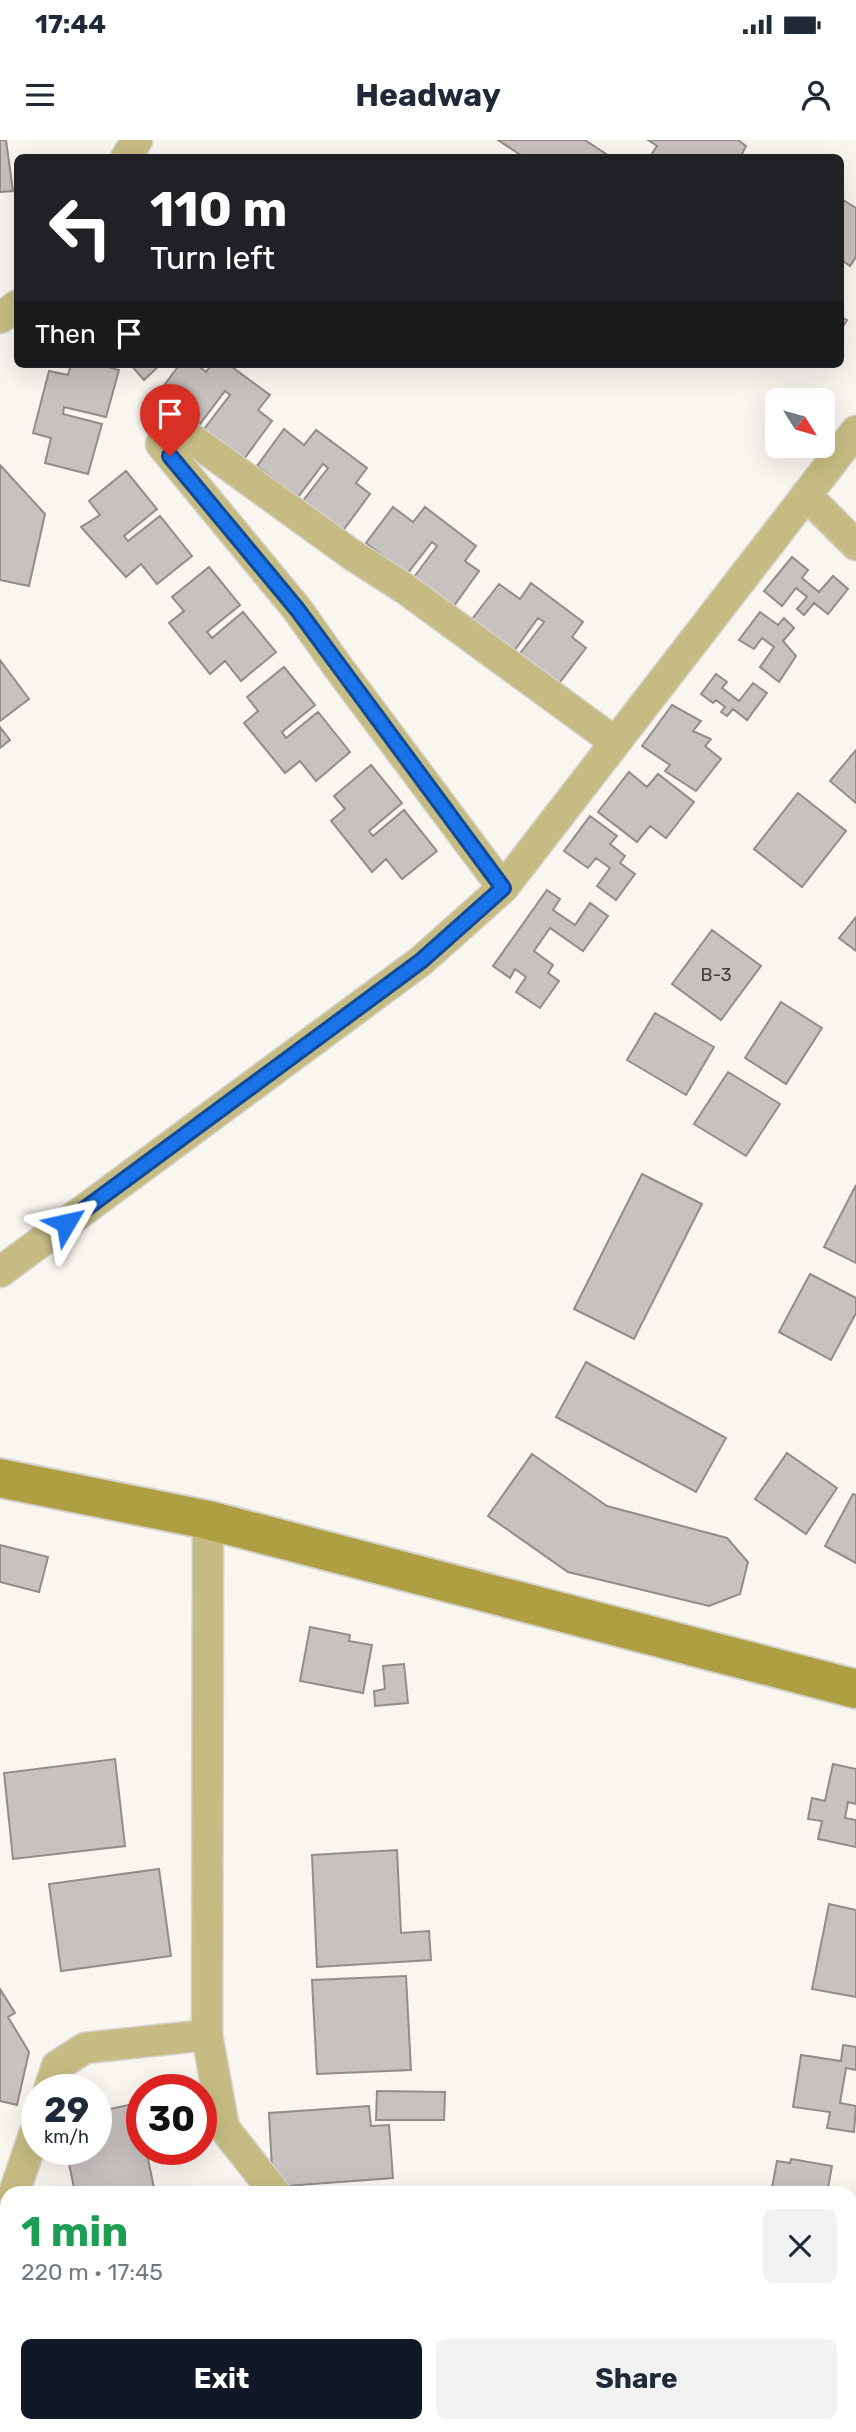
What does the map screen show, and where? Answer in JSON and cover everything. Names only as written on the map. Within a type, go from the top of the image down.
[{"type":"street","points":[[503,888],[297,609],[161,444],[174,426],[340,546],[404,588],[615,742]]},
{"type":"street","points":[[0,1272],[421,961],[503,888],[856,431]]},
{"type":"street","points":[[806,495],[856,545]]},
{"type":"street","points":[[0,1478],[208,1520],[856,1689]]},
{"type":"street","points":[[208,1520],[207,2035],[224,2128],[270,2186]]},
{"type":"street","points":[[54,2074],[57,2066],[85,2048],[207,2035]]},
{"type":"street","points":[[16,2186],[24,2165]]},
{"type":"building","points":[[0,140],[6,140],[13,191],[0,192]]},
{"type":"building","points":[[498,140],[585,140],[606,154],[519,154]]},
{"type":"building","points":[[648,140],[738,140],[746,146],[742,154],[652,154],[657,146]]},
{"type":"building","points":[[844,200],[856,208],[856,257],[850,266],[844,262]]},
{"type":"building","points":[[70,368],[119,370],[106,417],[64,407],[63,414],[102,424],[88,474],[45,463],[51,438],[33,433],[49,371],[68,375]]},
{"type":"building","points":[[134,368],[157,368],[144,380]]},
{"type":"building","points":[[177,368],[201,368],[206,372],[209,368],[233,368],[270,395],[258,410],[272,421],[244,459],[204,429],[230,395],[225,391],[200,424],[159,392]]},
{"type":"building","points":[[284,429],[304,445],[316,430],[367,468],[356,483],[370,494],[342,532],[302,502],[328,468],[323,464],[298,497],[257,466]]},
{"type":"building","points":[[0,465],[45,514],[29,586],[0,580]]},
{"type":"building","points":[[126,471],[157,509],[124,536],[128,541],[160,516],[192,556],[157,584],[141,564],[126,577],[81,527],[100,515],[89,501]]},
{"type":"building","points":[[393,507],[413,522],[425,507],[476,546],[465,561],[479,571],[451,610],[412,580],[437,546],[432,542],[407,574],[366,543]]},
{"type":"building","points":[[792,557],[808,570],[802,578],[819,592],[833,576],[848,589],[828,614],[814,603],[804,615],[797,609],[807,597],[796,588],[782,606],[764,591]]},
{"type":"building","points":[[209,567],[240,605],[207,632],[212,638],[243,612],[276,652],[241,681],[225,661],[210,674],[169,623],[184,611],[172,597]]},
{"type":"building","points":[[531,583],[583,622],[572,637],[586,648],[557,686],[518,656],[544,622],[538,618],[514,651],[472,619],[499,584],[520,599]]},
{"type":"building","points":[[760,612],[778,625],[784,618],[794,628],[783,641],[796,656],[779,682],[760,667],[774,647],[762,638],[754,649],[739,640]]},
{"type":"building","points":[[0,660],[29,699],[0,721]]},
{"type":"building","points":[[284,667],[315,705],[282,732],[286,738],[318,712],[350,752],[316,781],[300,761],[285,773],[244,723],[258,711],[247,697]]},
{"type":"building","points":[[716,674],[727,682],[722,688],[739,701],[753,683],[767,693],[747,720],[733,709],[727,716],[721,712],[725,707],[716,700],[713,703],[701,694]]},
{"type":"building","points":[[672,705],[701,721],[693,731],[711,739],[705,746],[721,759],[696,791],[665,771],[670,765],[642,746]]},
{"type":"building","points":[[0,727],[10,740],[0,748]]},
{"type":"building","points":[[856,750],[856,803],[830,781]]},
{"type":"building","points":[[371,765],[402,803],[369,831],[373,836],[404,810],[437,851],[402,879],[386,859],[372,872],[331,821],[345,809],[334,796]]},
{"type":"building","points":[[629,772],[647,787],[658,774],[694,802],[666,838],[650,826],[637,842],[598,812]]},
{"type":"building","points":[[798,793],[846,831],[802,887],[754,849]]},
{"type":"building","points":[[590,816],[617,836],[610,844],[625,856],[620,863],[635,874],[616,900],[597,886],[610,868],[596,858],[588,868],[564,851]]},
{"type":"building","points":[[547,890],[560,899],[553,910],[575,925],[590,903],[608,916],[583,951],[550,928],[534,951],[553,965],[548,973],[559,981],[540,1008],[516,992],[526,977],[515,969],[510,978],[493,966]]},
{"type":"building","points":[[856,917],[856,951],[839,938]]},
{"type":"building","points":[[712,930],[761,966],[721,1020],[672,984]]},
{"type":"building","points":[[781,1002],[822,1028],[786,1084],[745,1058]]},
{"type":"building","points":[[655,1013],[714,1047],[686,1095],[627,1060]]},
{"type":"building","points":[[728,1072],[780,1104],[746,1156],[694,1124]]},
{"type":"building","points":[[642,1174],[702,1204],[634,1339],[574,1309]]},
{"type":"building","points":[[856,1185],[856,1263],[824,1247]]},
{"type":"building","points":[[810,1274],[856,1298],[856,1313],[831,1360],[779,1332]]},
{"type":"building","points":[[586,1362],[726,1438],[696,1492],[556,1417]]},
{"type":"building","points":[[787,1453],[837,1488],[806,1534],[755,1499]]},
{"type":"building","points":[[532,1454],[607,1506],[727,1538],[748,1562],[740,1594],[709,1606],[568,1572],[488,1516]]},
{"type":"building","points":[[853,1494],[856,1495],[856,1563],[825,1546]]},
{"type":"building","points":[[0,1545],[48,1557],[39,1592],[0,1582]]},
{"type":"building","points":[[310,1627],[350,1635],[349,1641],[372,1645],[363,1693],[300,1681]]},
{"type":"building","points":[[404,1664],[408,1703],[375,1706],[374,1691],[385,1689],[383,1666]]},
{"type":"building","points":[[115,1759],[125,1846],[13,1859],[4,1773]]},
{"type":"building","points":[[833,1764],[856,1769],[856,1804],[848,1802],[845,1818],[856,1820],[856,1847],[818,1839],[822,1821],[808,1819],[812,1798],[825,1801]]},
{"type":"building","points":[[397,1850],[401,1933],[429,1931],[431,1960],[317,1967],[312,1855]]},
{"type":"building","points":[[159,1869],[171,1956],[61,1971],[49,1884]]},
{"type":"building","points":[[829,1904],[856,1910],[856,1997],[812,1989]]},
{"type":"building","points":[[406,1976],[411,2070],[317,2074],[312,1980]]},
{"type":"building","points":[[0,1989],[15,2013],[8,2017],[29,2052],[24,2074],[21,2074],[17,2105],[0,2101]]},
{"type":"building","points":[[843,2045],[856,2047],[856,2070],[846,2068],[840,2103],[856,2106],[854,2132],[827,2128],[830,2112],[793,2107],[801,2055],[841,2061]]},
{"type":"building","points":[[377,2091],[445,2092],[444,2120],[376,2120]]},
{"type":"building","points":[[126,2106],[126,2165],[149,2165],[154,2186],[74,2186],[69,2165],[112,2165],[112,2109]]},
{"type":"building","points":[[369,2106],[371,2126],[389,2125],[393,2178],[273,2186],[269,2113]]},
{"type":"building","points":[[791,2159],[832,2166],[828,2186],[772,2186],[777,2161],[790,2163]]},
{"type":"route","points":[[66,1223],[421,961],[503,888],[297,609],[170,456]]}]
